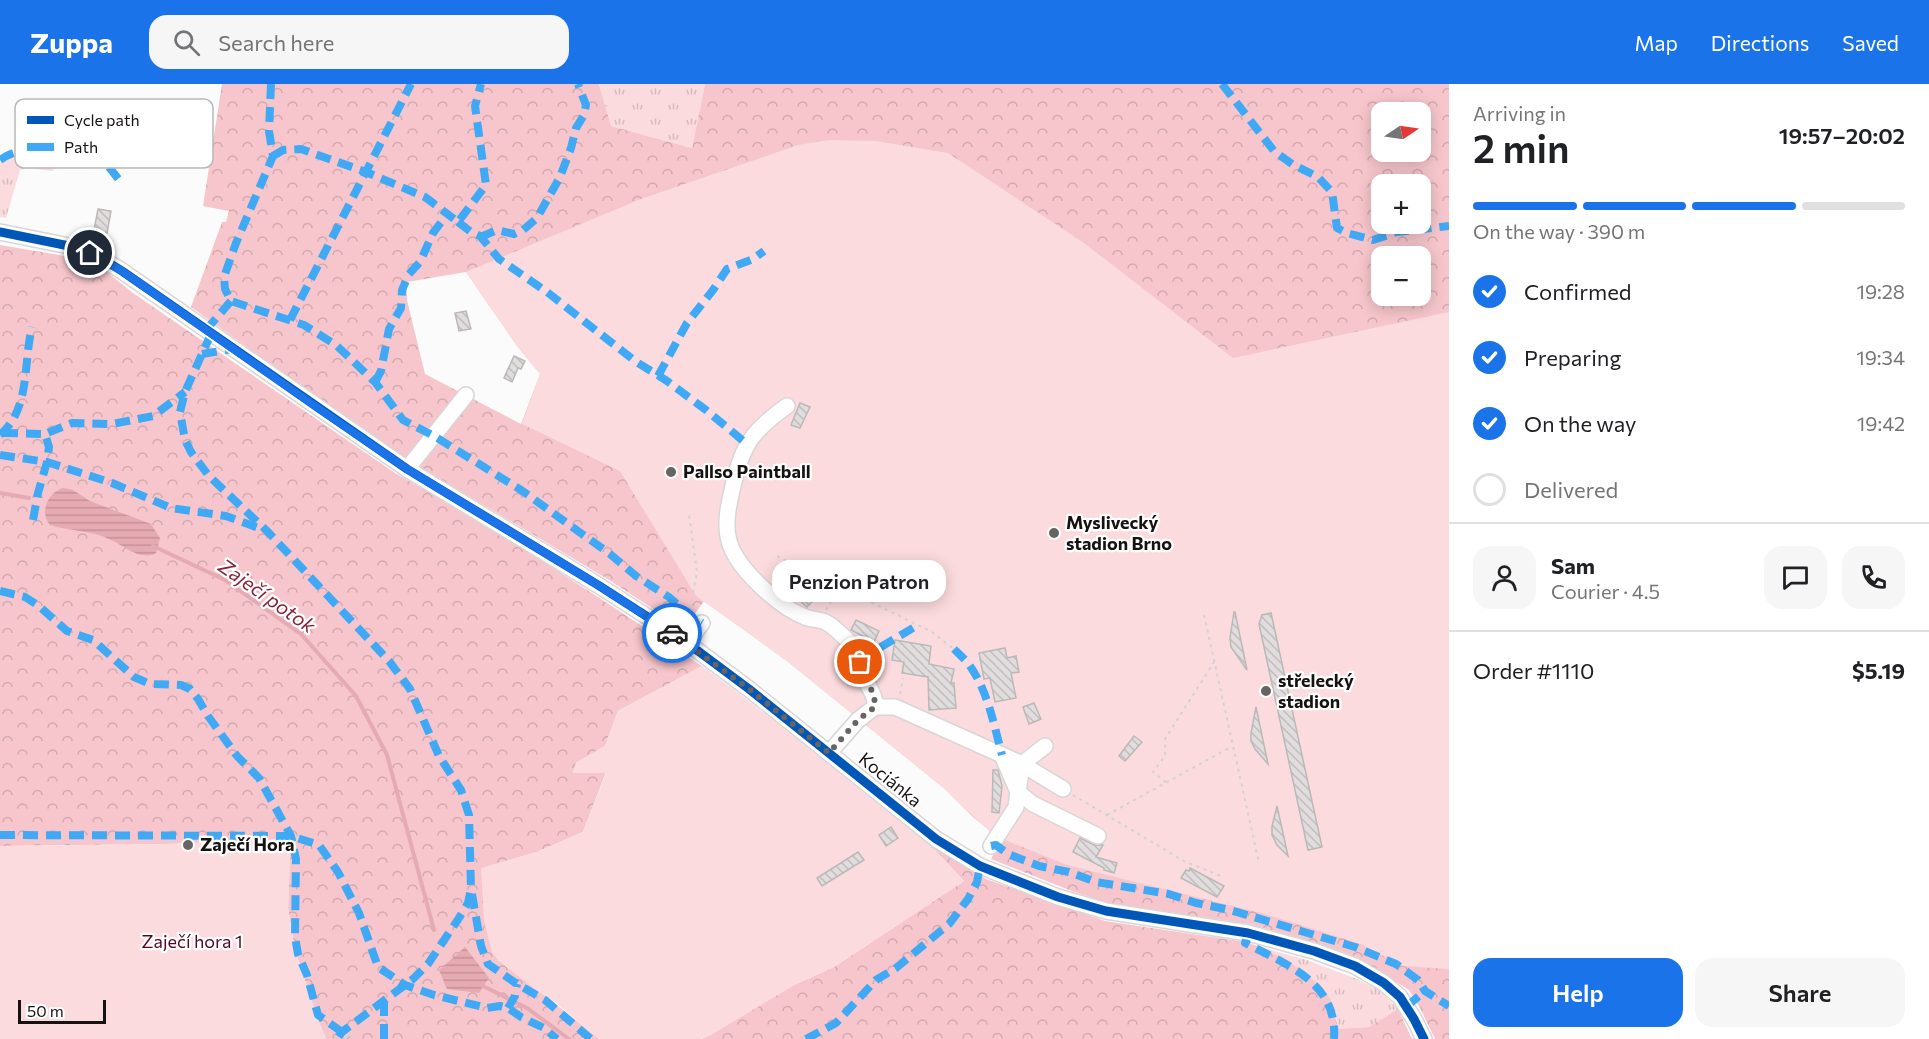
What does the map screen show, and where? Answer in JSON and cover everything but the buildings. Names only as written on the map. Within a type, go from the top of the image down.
[{"type":"street","name":"Kociánka","points":[[0,232],[79,248],[101,258],[407,469],[682,639],[749,689],[936,839],[986,854],[1058,897],[1106,911],[1248,933],[1314,951],[1355,966],[1384,983],[1400,998],[1424,1039]]},
{"type":"street","points":[[407,469],[466,395]]},
{"type":"street","points":[[787,406],[762,425],[747,444],[735,475],[729,506],[729,541],[737,558],[751,576],[772,596],[805,617],[825,616],[827,622],[859,655],[863,675],[876,700],[875,707]]},
{"type":"street","points":[[682,639],[693,635],[695,619]]},
{"type":"street","points":[[829,753],[858,720],[875,707],[897,708],[1022,764],[1063,789]]},
{"type":"street","points":[[986,854],[1016,807],[1022,764],[1045,746]]},
{"type":"street","points":[[1002,755],[1018,792],[1034,804],[1098,837]]},
{"type":"path","points":[[689,514],[697,572],[695,619]]},
{"type":"path","points":[[777,556],[932,632],[954,649]]},
{"type":"path","points":[[825,616],[832,598],[833,583]]},
{"type":"path","points":[[1204,615],[1259,863]]},
{"type":"path","points":[[1166,782],[1153,772],[1165,756],[1165,739],[1214,662]]},
{"type":"path","points":[[897,708],[903,678]]},
{"type":"path","points":[[1107,815],[1232,746]]},
{"type":"path","points":[[1082,801],[1184,861],[1223,877]]},
{"type":"green space","name":"Myslivecký stadion Brno","points":[[222,84],[599,84],[611,126],[692,148],[705,84],[1449,84],[1449,1039],[1435,1039],[1409,990],[1357,957],[1249,924],[1108,903],[991,859],[1003,841],[974,818],[946,790],[787,661],[704,601],[684,629],[609,580],[407,459],[191,307],[222,222],[226,222],[229,211],[203,206],[209,168],[213,168],[213,142]],"holes":[[[466,272],[517,346],[540,374],[521,424],[425,374],[407,300],[407,282]]]},
{"type":"green space","points":[[599,84],[705,84],[692,148],[611,126]]},
{"type":"green space","name":"Myslivecký stadion Brno","points":[[829,140],[876,141],[948,153],[1084,243],[1233,358],[1449,312],[1449,969],[1403,966],[1361,944],[1265,914],[1067,865],[993,835],[946,790],[787,661],[696,596],[620,471],[522,424],[540,374],[517,346],[466,272],[641,199],[798,145]]},
{"type":"green space","points":[[15,156],[15,168],[27,168],[20,170],[6,218],[0,217],[0,163]]},
{"type":"green space","points":[[27,168],[56,168],[52,171]]},
{"type":"green space","points":[[0,245],[83,259],[102,268],[133,293],[395,473],[512,542],[702,666],[618,711],[605,746],[576,763],[573,773],[606,772],[583,832],[539,851],[498,960],[599,1039],[326,1039],[295,950],[288,909],[290,839],[167,844],[0,846]]},
{"type":"green space","points":[[702,666],[930,845],[964,881],[834,967],[794,985],[701,1039],[599,1039],[556,1003],[498,960],[492,952],[484,921],[481,868],[539,851],[583,832],[606,773],[573,773],[576,763],[605,746],[618,711]]},
{"type":"green space","name":"Zaječí hora 1","points":[[291,839],[288,909],[295,950],[326,1039],[0,1039],[0,846],[167,844]]},
{"type":"green space","points":[[930,845],[986,879],[1105,921],[1256,945],[1292,964],[1323,989],[1332,1004],[1337,1029],[1369,1027],[1398,1009],[1412,1039],[701,1039],[794,985],[834,967],[964,881]]},
{"type":"green space","points":[[1257,946],[1307,960],[1357,979],[1378,989],[1398,1009],[1369,1027],[1337,1029],[1329,997],[1308,974]]},
{"type":"shaded area","points":[[63,488],[73,490],[90,501],[151,524],[160,538],[156,553],[138,554],[102,536],[50,525],[45,514],[47,503],[53,494]]},
{"type":"shaded area","points":[[465,947],[489,978],[479,993],[447,989],[439,970]]},
{"type":"waterway","name":"Zaječí potok","points":[[0,493],[29,498]]},
{"type":"waterway","name":"Zaječí potok","points":[[153,546],[225,580],[301,634],[356,696],[387,755],[434,930]]},
{"type":"waterway","name":"Zaječí potok","points":[[481,985],[527,1008],[569,1039]]},
{"type":"marked path","points":[[271,84],[269,131],[273,156],[224,277],[225,289],[231,301],[304,325],[336,345],[375,382],[403,420],[434,436],[521,490],[702,623]]},
{"type":"marked path","points":[[290,320],[411,84]]},
{"type":"marked path","points":[[273,156],[283,150],[301,149],[366,172],[425,197],[458,222],[486,185],[475,106],[481,84]]},
{"type":"marked path","points":[[480,236],[497,230],[514,234],[523,230],[537,218],[560,177],[576,128],[584,115],[586,105],[578,84]]},
{"type":"marked path","points":[[1222,84],[1274,151],[1292,164],[1318,177],[1332,192],[1337,228],[1373,240],[1397,232],[1449,226]]},
{"type":"marked path","points":[[0,160],[15,153]]},
{"type":"marked path","points":[[110,168],[120,181]]},
{"type":"marked path","points":[[375,382],[381,371],[389,329],[401,308],[402,290],[409,274],[420,262],[433,233],[448,213]]},
{"type":"marked path","points":[[458,222],[480,236],[499,259],[547,292],[635,361],[706,410],[747,444]]},
{"type":"marked path","points":[[658,376],[687,323],[727,269],[753,259],[764,251]]},
{"type":"marked path","points":[[206,330],[231,301]]},
{"type":"marked path","points":[[0,435],[17,412],[24,384],[32,327]]},
{"type":"marked path","points":[[211,334],[185,392],[180,412],[185,440],[191,452],[209,476],[268,532],[389,661],[410,689],[439,756],[461,790],[469,815],[471,889],[468,903],[428,964],[413,979],[342,1032],[337,1039]]},
{"type":"marked path","points":[[202,354],[233,349]]},
{"type":"marked path","points":[[33,520],[47,462],[49,447],[45,434],[72,423],[112,424],[153,416],[185,392]]},
{"type":"marked path","points":[[3,433],[45,434]]},
{"type":"marked path","points":[[0,455],[47,462],[112,483],[171,508],[226,516],[264,530]]},
{"type":"marked path","points":[[0,591],[25,597],[39,606],[67,631],[93,640],[134,677],[150,684],[181,685],[190,689],[198,699],[237,756],[259,778],[291,836],[296,859],[295,937],[298,954],[307,975],[318,1015],[342,1032],[347,1039]]},
{"type":"marked path","points":[[859,655],[874,651],[918,625]]},
{"type":"marked path","points":[[954,649],[968,664],[981,687],[990,709],[1002,755]]},
{"type":"marked path","points":[[0,835],[291,836],[319,845],[338,872],[359,913],[378,967],[405,985],[434,995],[487,1008],[500,1006],[508,1008],[544,1028],[557,1039]]},
{"type":"marked path","points":[[991,846],[996,845],[1008,854],[1039,866],[1069,872],[1096,882],[1169,894],[1355,947],[1396,964],[1418,980],[1425,991],[1449,1006]]},
{"type":"marked path","points":[[806,1039],[836,1023],[876,980],[896,968],[949,924],[968,899],[977,882],[980,866]]},
{"type":"marked path","points":[[472,894],[481,946],[488,964],[545,1000],[591,1039]]},
{"type":"marked path","points":[[1248,933],[1245,943],[1293,968],[1319,990],[1328,1003],[1333,1020],[1334,1039]]},
{"type":"marked path","points":[[508,1008],[515,996],[517,984]]},
{"type":"marked path","points":[[1407,1006],[1425,991]]},
{"type":"marked path","points":[[384,1001],[384,1039]]},
{"type":"cycle path","points":[[0,232],[79,248],[122,271],[407,469],[682,639],[749,689],[936,839],[980,866],[1058,897],[1106,911],[1248,933],[1314,951],[1355,966],[1384,983],[1400,997],[1424,1039]]},
{"type":"way so far","points":[[672,633],[749,689],[829,753],[858,720],[875,707],[876,700],[863,675],[860,662]]},
{"type":"place","name":"Pallso Paintball","points":[[671,472]]},
{"type":"place","name":"Myslivecký stadion Brno","points":[[1054,533]]},
{"type":"place","name":"Penzion Patron","points":[[860,662]]},
{"type":"place","name":"střelecký stadion","points":[[1266,691]]},
{"type":"place","name":"Zaječí Hora","points":[[188,845]]},
{"type":"route","points":[[90,253],[122,271],[407,469],[598,585],[672,633]]}]
